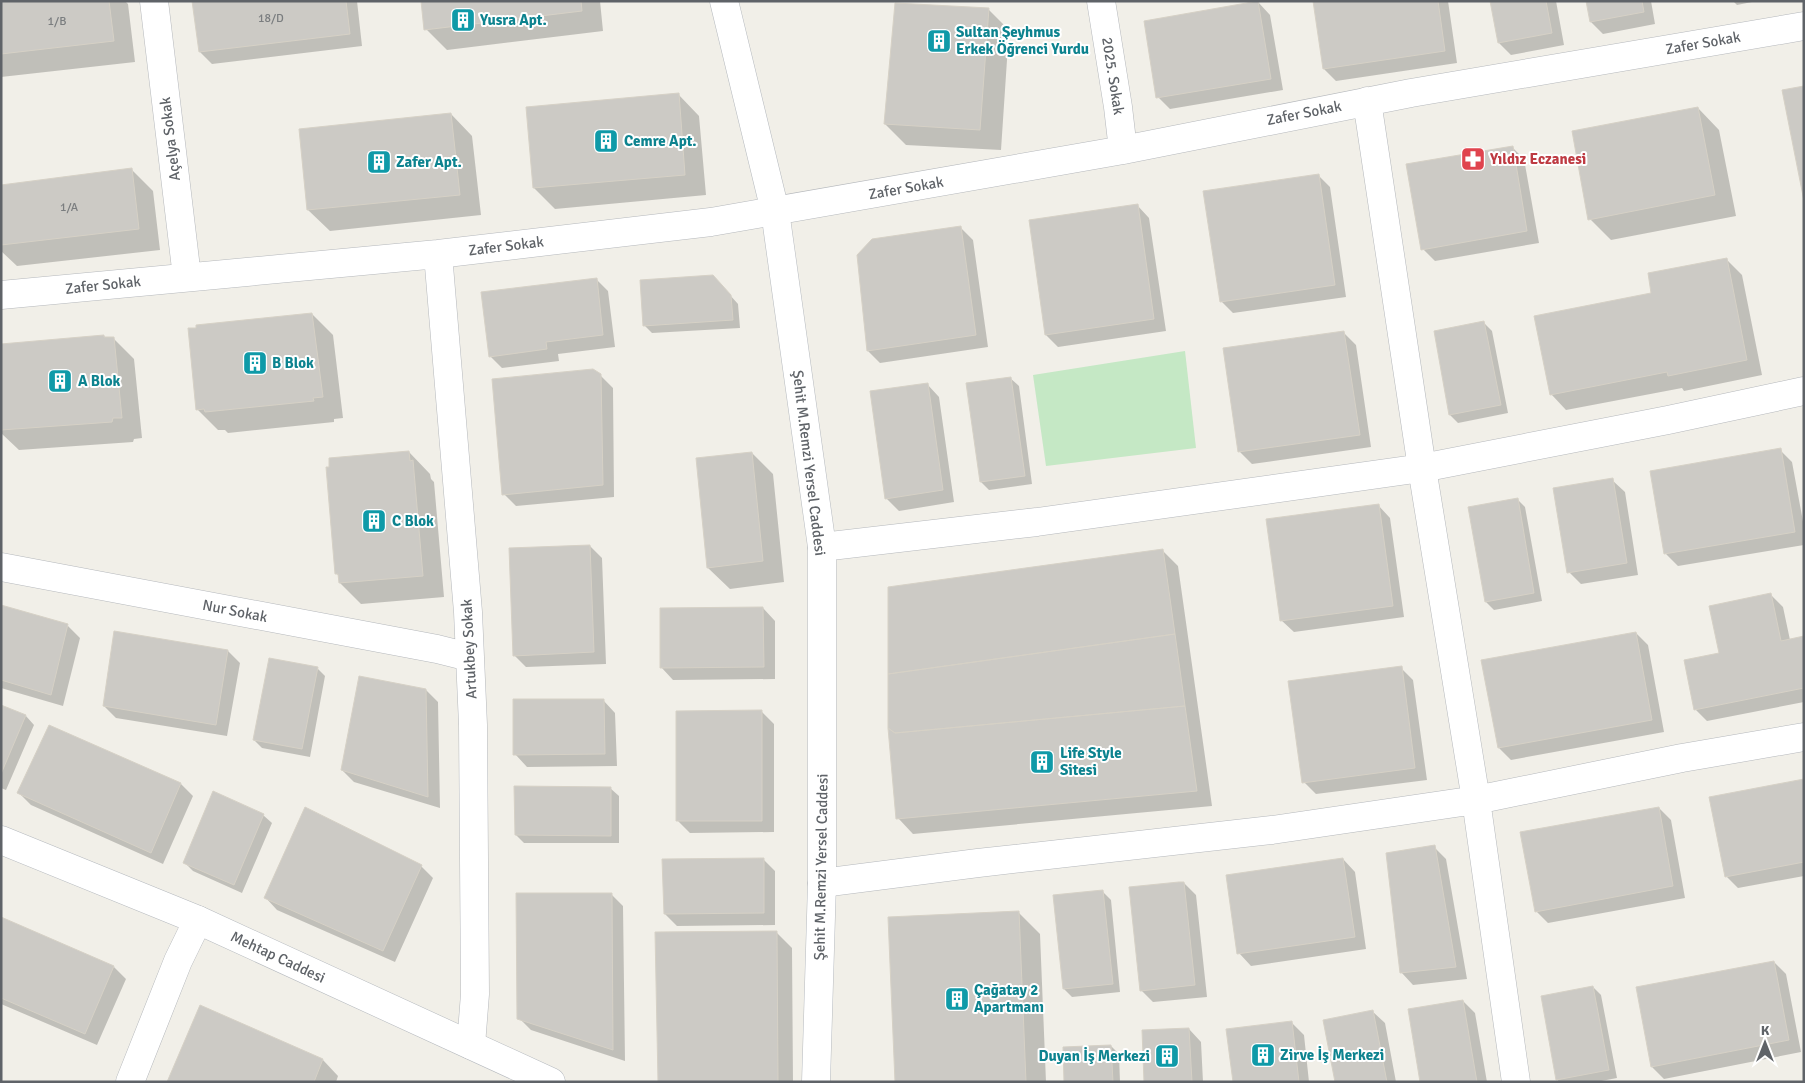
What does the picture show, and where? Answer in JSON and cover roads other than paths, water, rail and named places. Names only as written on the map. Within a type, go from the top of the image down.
[{"type":"street","name":"Açelya Sokak","points":[[154,1],[187,276]]},
{"type":"street","name":"Şehit M.Remzi Yersel Caddesi","points":[[724,1],[775,211],[822,547],[822,883],[816,1082]]},
{"type":"street","name":"2025. Sokak","points":[[1101,1],[1123,150]]},
{"type":"street","name":"Zafer Sokak","points":[[1,295],[187,276],[438,254],[711,222],[1123,150],[1367,101],[1804,26]]},
{"type":"street","points":[[1367,101],[1422,468],[1476,800],[1516,1082]]},
{"type":"street","name":"Artukbey Sokak","points":[[438,254],[468,612],[473,725],[475,994],[471,1045]]},
{"type":"street","points":[[822,547],[1037,522],[1422,468],[1668,420],[1804,391]]},
{"type":"street","name":"Nur Sokak","points":[[1,567],[437,649],[469,657]]},
{"type":"street","points":[[822,883],[978,863],[1272,830],[1476,800],[1682,758],[1804,737]]},
{"type":"street","name":"Mehtap Caddesi","points":[[1,840],[198,920],[551,1082]]},
{"type":"street","points":[[130,1082],[178,961],[198,920]]},
{"type":"place","name":"Yusra Apt.","points":[[463,20]]},
{"type":"place","name":"Sultan Şeyhmus Erkek Öğrenci Yurdu","points":[[939,41]]},
{"type":"place","name":"Cemre Apt.","points":[[606,141]]},
{"type":"place","name":"Yıldız Eczanesi","points":[[1473,159]]},
{"type":"place","name":"Zafer Apt.","points":[[379,162]]},
{"type":"place","name":"B Blok","points":[[255,363]]},
{"type":"place","name":"A Blok","points":[[60,381]]},
{"type":"place","name":"C Blok","points":[[374,521]]},
{"type":"place","name":"Life Style Sitesi","points":[[1042,762]]},
{"type":"place","name":"Çağatay 2 Apartmanı","points":[[957,999]]},
{"type":"place","name":"Zirve İş Merkezi","points":[[1263,1055]]},
{"type":"place","name":"Duyan İş Merkezi","points":[[1167,1056]]}]
